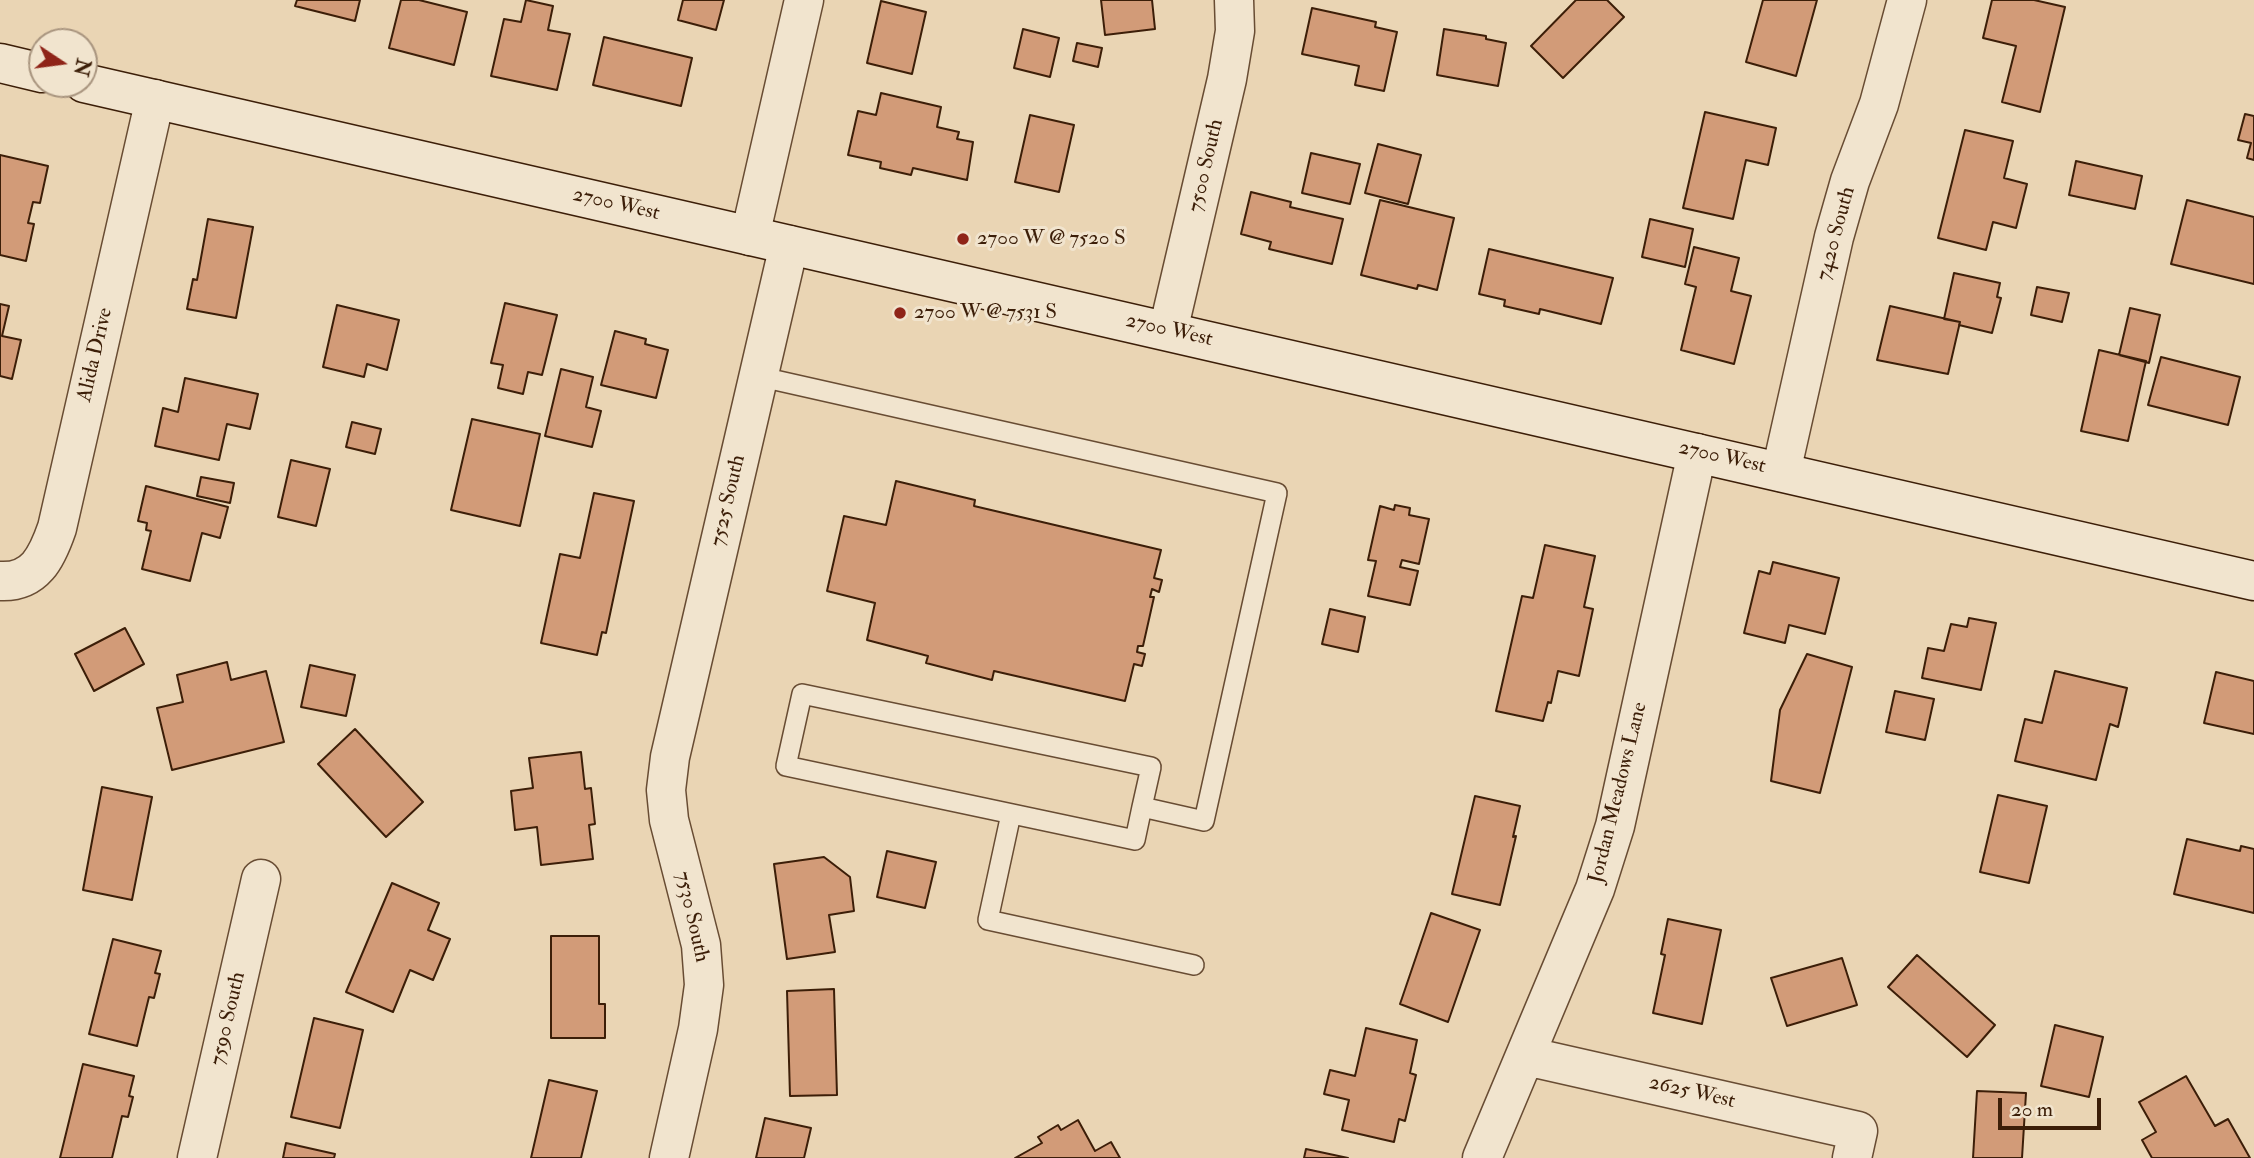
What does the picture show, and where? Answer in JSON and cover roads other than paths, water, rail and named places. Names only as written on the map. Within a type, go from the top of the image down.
[{"type":"street","points":[[750,236],[804,0]]},
{"type":"street","name":"7500 South","points":[[1168,331],[1227,79],[1235,31],[1234,0]]},
{"type":"street","name":"7420 South","points":[[1781,472],[1834,237],[1850,181],[1879,104],[1907,0]]},
{"type":"street","points":[[0,63],[28,70]]},
{"type":"street","name":"2700 West","points":[[98,86],[2254,581]]},
{"type":"street","name":"Alida Drive","points":[[0,581],[30,575],[48,554],[155,99]]},
{"type":"street","name":"7525 South","points":[[670,757],[789,244]]},
{"type":"street","name":"Jordan Meadows Lane","points":[[1482,1158],[1595,889],[1615,826],[1697,453]]},
{"type":"street","name":"7530 South","points":[[668,1158],[698,1029],[704,985],[701,946],[669,820],[666,790],[670,757]]},
{"type":"street","name":"7590 South","points":[[197,1158],[261,879]]},
{"type":"street","name":"2625 West","points":[[1526,1056],[1855,1144]]},
{"type":"lane","points":[[757,376],[1277,492],[1204,821],[1142,807]]},
{"type":"lane","points":[[802,694],[1151,767],[1142,807],[1135,840],[786,766],[802,694]]},
{"type":"lane","points":[[1012,814],[988,920],[1194,965]]},
{"type":"place","name":"2700 W @ 7520 S","points":[[963,239]]},
{"type":"place","name":"2700 W @ 7531 S","points":[[900,313]]}]
